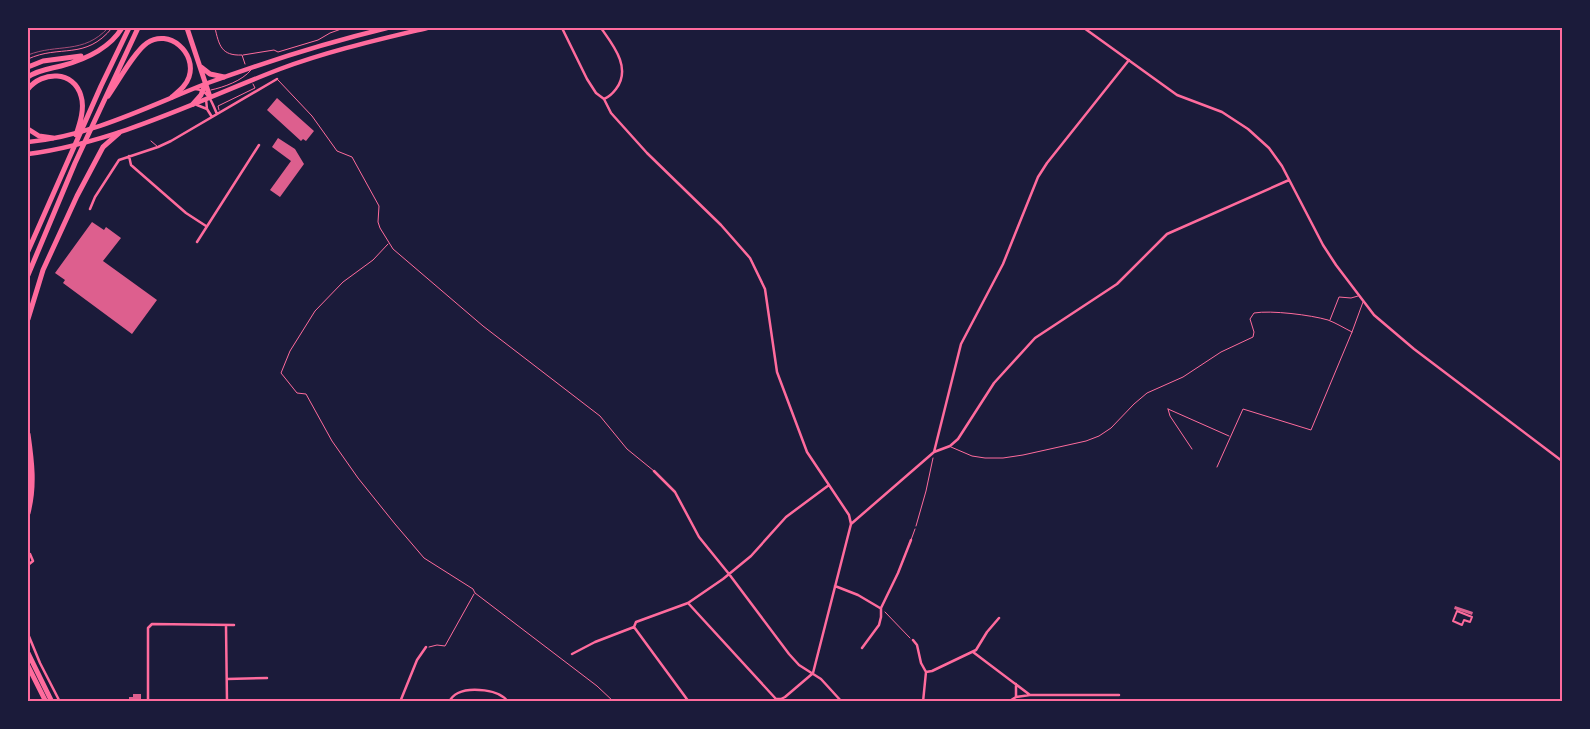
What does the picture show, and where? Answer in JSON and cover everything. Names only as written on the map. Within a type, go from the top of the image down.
[{"type":"highway","points":[[28,77],[41,70],[72,63],[96,52],[111,41],[122,28]]},
{"type":"highway","points":[[28,251],[113,58],[129,28]]},
{"type":"highway","points":[[28,275],[99,109],[138,28]]},
{"type":"highway","points":[[187,29],[207,94],[193,104]]},
{"type":"highway","points":[[99,109],[141,49],[148,42],[156,40],[164,39],[175,42],[184,49],[189,59],[190,72],[188,80],[172,98]]},
{"type":"highway","points":[[28,67],[40,62],[80,57],[96,52]]},
{"type":"highway","points":[[198,64],[207,73],[224,77]]},
{"type":"highway","points":[[28,88],[40,78],[52,76],[66,78],[75,84],[81,94],[82,108],[73,148]]},
{"type":"highway","points":[[28,129],[39,136],[53,138]]},
{"type":"highway","points":[[28,318],[43,270],[78,196],[103,147],[119,133]]},
{"type":"highway","points":[[28,434],[33,476],[28,513]]},
{"type":"highway","points":[[28,653],[52,702]]},
{"type":"highway","points":[[28,666],[46,702]]},
{"type":"main road","points":[[28,142],[67,135],[104,124],[253,67],[314,47],[387,28]]},
{"type":"main road","points":[[207,94],[317,56],[427,28]]},
{"type":"main road","points":[[28,154],[119,133],[193,104]]},
{"type":"street","points":[[562,28],[596,94],[604,99],[612,113],[640,145],[721,225],[750,258],[765,289],[777,372],[809,456],[849,515],[851,524],[813,673],[781,699],[776,699],[688,603]]},
{"type":"street","points":[[601,28],[620,59],[622,69],[622,78],[619,85],[604,99]]},
{"type":"street","points":[[1084,28],[1177,95],[1222,112],[1248,129],[1269,148],[1282,166],[1324,245],[1374,315],[1414,349],[1562,461]]},
{"type":"street","points":[[934,452],[961,344],[1003,264],[1038,177],[1129,60]]},
{"type":"street","points":[[90,209],[113,166],[119,160],[158,147],[277,79]]},
{"type":"street","points":[[207,109],[207,94],[212,82]]},
{"type":"street","points":[[192,90],[207,94],[218,114]]},
{"type":"street","points":[[193,104],[207,109],[213,117]]},
{"type":"street","points":[[197,242],[259,145]]},
{"type":"street","points":[[129,156],[131,165],[186,213],[206,226]]},
{"type":"street","points":[[851,524],[934,452],[950,446],[958,439],[994,383],[1035,338],[1117,284],[1166,234],[1289,180]]},
{"type":"street","points":[[654,472],[675,492],[699,536],[789,654],[799,665],[825,683],[842,702]]},
{"type":"street","points":[[572,654],[595,642],[634,627],[636,622],[688,603],[752,556],[786,517],[829,485]]},
{"type":"street","points":[[862,648],[878,625],[881,617],[881,608],[898,574],[911,540]]},
{"type":"street","points":[[28,556],[30,554],[33,561],[28,565]]},
{"type":"street","points":[[835,586],[858,595],[881,608]]},
{"type":"street","points":[[1457,612],[1472,617],[1470,622],[1464,620],[1462,625],[1453,621],[1457,612]]},
{"type":"street","points":[[926,672],[932,672],[973,652],[999,618]]},
{"type":"street","points":[[148,702],[148,628],[150,625],[234,625]]},
{"type":"street","points":[[226,626],[227,702]]},
{"type":"street","points":[[634,627],[690,702]]},
{"type":"street","points":[[28,634],[60,702]]},
{"type":"street","points":[[913,640],[917,645],[921,663],[926,672],[923,701]]},
{"type":"street","points":[[400,702],[419,656],[426,647]]},
{"type":"street","points":[[973,652],[1030,695]]},
{"type":"street","points":[[226,679],[267,678]]},
{"type":"street","points":[[1016,684],[1016,697]]},
{"type":"street","points":[[448,702],[458,692],[470,690],[497,692],[503,695],[508,702]]},
{"type":"street","points":[[1008,702],[1016,697],[1030,695],[1119,695]]},
{"type":"lane","points":[[207,94],[237,81],[247,75],[253,67]]},
{"type":"lane","points":[[277,79],[312,116],[337,151],[352,157],[379,206],[378,218],[380,228],[388,244],[483,326],[600,416],[627,449],[654,472]]},
{"type":"lane","points":[[151,141],[158,147]]},
{"type":"lane","points":[[1330,321],[1339,297],[1351,298],[1359,296]]},
{"type":"lane","points":[[1217,467],[1243,409],[1311,430],[1363,301]]},
{"type":"lane","points":[[950,446],[972,456],[985,458],[1013,457],[1086,441],[1099,436],[1111,428],[1147,393],[1182,377],[1236,344],[1250,339],[1254,335],[1250,319],[1254,314],[1274,313],[1303,316],[1330,321],[1352,332]]},
{"type":"lane","points":[[1192,449],[1170,416],[1168,409],[1231,437]]},
{"type":"lane","points":[[911,540],[915,529]]},
{"type":"path","points":[[28,59],[41,54],[83,48],[98,41],[112,28]]},
{"type":"path","points":[[215,28],[223,50],[230,55],[274,50],[278,52],[318,40],[344,28]]},
{"type":"path","points":[[242,55],[243,59]]},
{"type":"path","points":[[219,106],[255,88]]},
{"type":"path","points":[[388,244],[373,260],[343,282],[315,312],[290,350],[281,373],[297,393],[306,394],[332,441],[358,478],[424,558],[473,589],[475,593],[597,686],[614,702]]},
{"type":"path","points":[[915,529],[926,491],[934,452]]},
{"type":"path","points":[[426,647],[445,646],[475,593]]},
{"type":"path","points":[[888,614],[913,640]]},
{"type":"building","points":[[277,98],[314,131],[306,141],[303,139],[301,141],[267,110]]},
{"type":"building","points":[[278,138],[295,149],[304,164],[280,197],[270,190],[291,161],[272,147]]},
{"type":"building","points":[[92,222],[104,230],[106,227],[121,238],[103,261],[157,300],[132,334],[63,283],[65,280],[55,273]]},
{"type":"building","points":[[1455,606],[1473,612],[1472,615],[1454,609]]},
{"type":"building","points":[[133,694],[141,694],[141,702],[129,702],[129,697],[133,697]]},
{"type":"tram line","points":[[28,55],[89,42],[108,28]]}]
